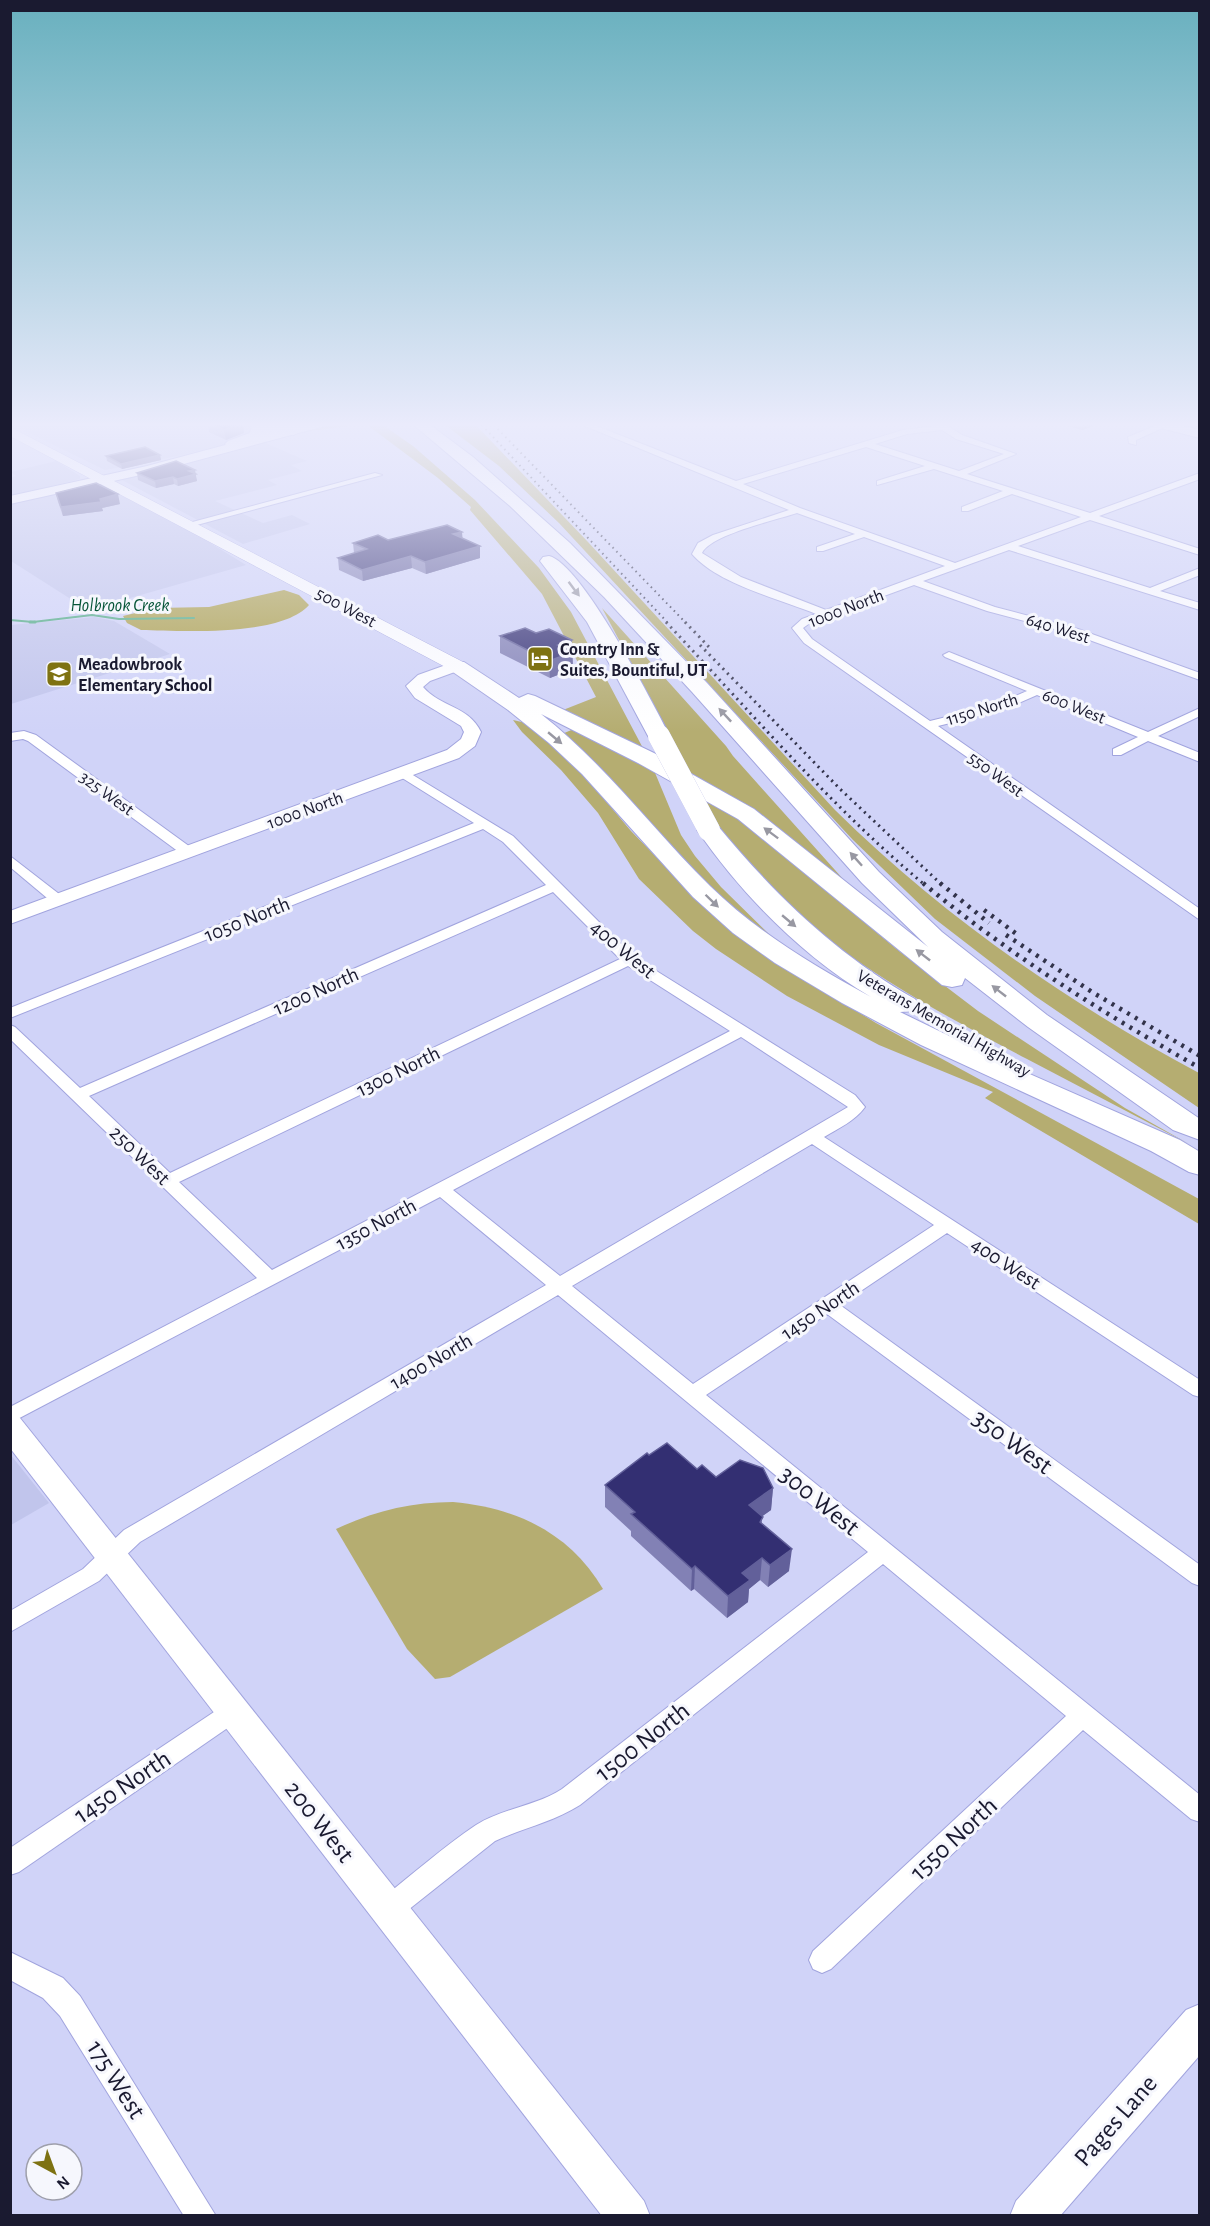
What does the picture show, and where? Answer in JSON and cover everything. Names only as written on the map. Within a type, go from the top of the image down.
[{"type":"highway","name":"Veterans Memorial Highway","points":[[516,525],[524,534]]},
{"type":"highway","name":"Veterans Memorial Highway","points":[[542,525],[662,648],[898,906],[958,960],[1184,1134],[1200,1165]]},
{"type":"highway","name":"Veterans Memorial Highway","points":[[540,551],[573,585],[596,619],[709,830],[747,879],[783,916],[840,963],[891,998],[1184,1134]]},
{"type":"highway","points":[[458,666],[518,707],[570,750],[670,860],[723,912],[802,968],[863,1003],[985,1066],[1184,1134]]},
{"type":"highway","points":[[458,666],[637,753],[746,814],[986,1005],[1090,1070],[1184,1134]]},
{"type":"main road","name":"500 West","points":[[192,525],[458,666]]},
{"type":"main road","name":"1000 North","points":[[10,918],[453,754],[470,740],[472,732],[467,721],[419,693],[414,686],[424,678],[458,666]]},
{"type":"main road","name":"200 West","points":[[10,1426],[629,2216]]},
{"type":"main road","name":"Pages Lane","points":[[1032,2216],[1200,2024]]},
{"type":"street","points":[[752,525],[716,537],[701,545],[697,554],[704,563],[722,572],[826,614]]},
{"type":"street","points":[[839,525],[957,567]]},
{"type":"street","name":"1000 North","points":[[797,628],[806,621],[1070,525]]},
{"type":"street","points":[[1116,525],[1200,552]]},
{"type":"street","points":[[820,549],[864,534]]},
{"type":"street","points":[[1010,547],[1072,569],[1200,607]]},
{"type":"street","points":[[1152,591],[1200,571]]},
{"type":"street","name":"640 West","points":[[915,582],[991,609],[1074,631],[1200,677]]},
{"type":"street","name":"550 West","points":[[797,628],[808,641],[1200,916]]},
{"type":"street","name":"600 West","points":[[949,655],[1200,758]]},
{"type":"street","name":"1150 North","points":[[928,725],[999,708],[1036,691]]},
{"type":"street","points":[[1117,752],[1200,711]]},
{"type":"street","name":"325 West","points":[[10,737],[24,735],[34,739],[188,852]]},
{"type":"street","name":"400 West","points":[[403,774],[508,839],[629,960],[849,1099],[857,1107]]},
{"type":"street","name":"1050 North","points":[[10,1014],[484,824]]},
{"type":"street","points":[[10,860],[58,900]]},
{"type":"street","name":"1200 North","points":[[78,1095],[554,887]]},
{"type":"street","name":"1300 North","points":[[168,1181],[629,960]]},
{"type":"street","name":"250 West","points":[[10,1030],[270,1279]]},
{"type":"street","name":"1350 North","points":[[10,1416],[741,1031]]},
{"type":"street","name":"1400 North","points":[[10,1623],[91,1575],[132,1536],[812,1137],[850,1114],[857,1107]]},
{"type":"street","name":"400 West","points":[[812,1137],[1200,1390]]},
{"type":"street","name":"300 West","points":[[441,1189],[1200,1811]]},
{"type":"street","name":"1450 North","points":[[692,1395],[947,1225]]},
{"type":"street","name":"350 West","points":[[827,1305],[1200,1577]]},
{"type":"street","name":"1500 North","points":[[389,1909],[486,1833],[507,1823],[552,1809],[571,1797],[883,1552]]},
{"type":"street","name":"1450 North","points":[[10,1863],[234,1711]]},
{"type":"street","name":"1550 North","points":[[822,1960],[1083,1715]]},
{"type":"street","name":"175 West","points":[[10,1965],[53,1988],[70,2006],[201,2216]]},
{"type":"shaded area","points":[[10,525],[177,525],[246,565],[88,610],[11,561]]},
{"type":"shaded area","points":[[207,525],[307,525],[243,544]]},
{"type":"shaded area","points":[[483,525],[498,525],[539,568],[571,612],[645,752],[563,710],[596,697],[542,594]]},
{"type":"shaded area","points":[[561,525],[572,525],[835,810],[876,849],[919,886],[1008,955],[1101,1017],[1199,1073],[1199,1108],[1035,996],[935,919],[853,840]]},
{"type":"shaded area","points":[[284,590],[299,595],[309,605],[295,615],[277,623],[254,627],[204,631],[141,630],[127,623],[123,616],[156,608],[209,607]]},
{"type":"shaded area","points":[[602,608],[726,746],[852,889],[692,777]]},
{"type":"shaded area","name":"Meadowbrook Elementary School","points":[[95,617],[114,621],[170,654],[11,704],[11,625]]},
{"type":"shaded area","points":[[513,720],[526,723],[535,729],[582,773],[631,831],[668,869],[750,945],[876,1023],[1199,1199],[1199,1224],[985,1098],[993,1092],[879,1045],[787,996],[716,949],[693,931],[639,879],[598,813]]},
{"type":"shaded area","points":[[576,728],[653,768],[681,835],[695,856],[721,887],[777,942],[712,889],[562,734]]},
{"type":"shaded area","points":[[700,793],[730,811],[899,951],[978,1011],[1125,1108],[1189,1144],[933,1008],[842,950],[800,917],[762,880],[728,839]]},
{"type":"shaded area","points":[[10,1454],[49,1503],[11,1525],[10,1525]]},
{"type":"shaded area","points":[[453,1502],[499,1510],[540,1527],[558,1538],[575,1553],[590,1569],[603,1589],[450,1677],[435,1679],[407,1649],[336,1529],[364,1517],[393,1509]]},
{"type":"building","points":[[447,525],[462,532],[453,534],[480,546],[425,562],[411,556],[362,570],[338,558],[367,549],[353,543],[378,535],[388,540]]},
{"type":"building","points":[[525,628],[536,633],[549,629],[572,640],[558,645],[573,652],[549,661],[500,636]]},
{"type":"building","points":[[667,1443],[697,1469],[702,1465],[716,1477],[740,1460],[763,1468],[773,1488],[749,1505],[763,1517],[760,1522],[792,1549],[770,1565],[762,1558],[742,1573],[750,1580],[728,1596],[695,1566],[692,1569],[631,1514],[635,1512],[605,1485],[647,1453],[649,1455]]},
{"type":"waterway","name":"Holbrook Creek","points":[[33,622],[92,615],[119,619],[194,618]]},
{"type":"waterway","name":"Holbrook Creek","points":[[10,620],[33,622]]},
{"type":"railway","points":[[576,525],[668,623]]},
{"type":"railway","points":[[591,525],[686,623]]},
{"type":"railway","points":[[666,622],[823,791],[925,885]]},
{"type":"railway","points":[[685,622],[709,647]]},
{"type":"railway","points":[[700,645],[840,789],[942,885]]},
{"type":"railway","points":[[923,883],[1022,958],[1128,1026],[1200,1068]]},
{"type":"railway","points":[[940,883],[989,923]]},
{"type":"railway","points":[[984,910],[1018,935]]},
{"type":"railway","points":[[1006,935],[1092,992],[1200,1056]]},
{"type":"place","name":"Country Inn & Suites, Bountiful, UT","points":[[540,659]]},
{"type":"place","name":"Meadowbrook Elementary School","points":[[59,674]]}]
